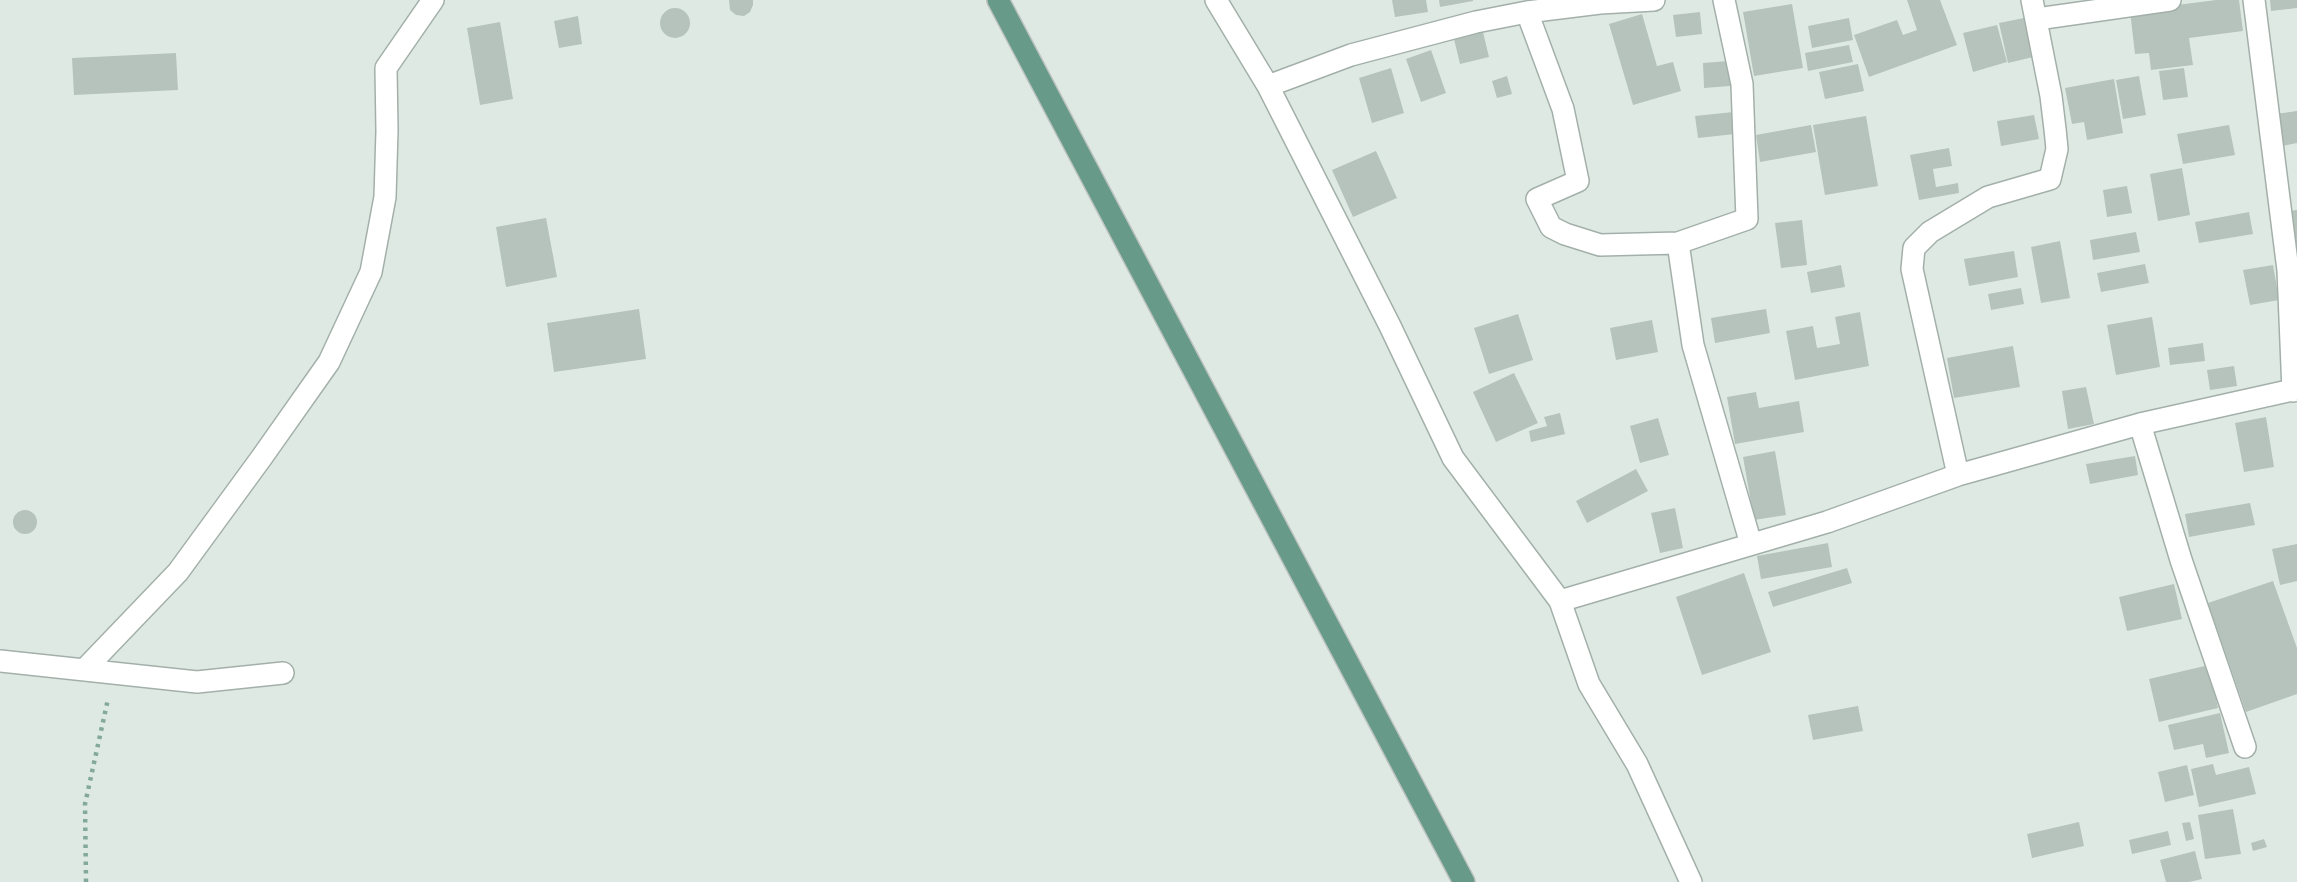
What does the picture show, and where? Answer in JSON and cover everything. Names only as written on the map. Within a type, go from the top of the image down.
[{"type":"main road","points":[[998,0],[1464,882]]},
{"type":"street","points":[[85,669],[178,572],[329,362],[371,272],[385,197],[386,68],[433,0]]},
{"type":"street","points":[[1216,0],[1268,86],[1390,326],[1453,458],[1560,601],[1589,684],[1637,764],[1691,882]]},
{"type":"street","points":[[1268,86],[1351,55],[1443,29],[1527,12],[1654,0]]},
{"type":"street","points":[[1527,12],[1563,109],[1578,181],[1538,199],[1551,227],[1600,245],[1678,243],[1747,219],[1742,84],[1724,0]]},
{"type":"street","points":[[1958,475],[1912,269],[1914,248],[1930,232],[1988,197],[2050,179],[2057,149],[2056,129],[2034,10],[2170,0]]},
{"type":"street","points":[[1560,601],[1827,522],[1958,475],[2140,424],[2295,390],[2288,270],[2254,0]]},
{"type":"street","points":[[1678,243],[1693,345],[1751,544]]},
{"type":"street","points":[[2140,424],[2180,560],[2245,747]]},
{"type":"street","points":[[0,660],[197,682],[283,673]]},
{"type":"path","points":[[86,882],[85,804],[108,697],[121,673]]},
{"type":"building","points":[[729,0],[753,0],[753,5],[750,12],[744,16],[736,15],[730,10]]},
{"type":"building","points":[[1392,0],[1426,0],[1428,12],[1395,17]]},
{"type":"building","points":[[1439,0],[1473,0],[1473,1],[1440,7]]},
{"type":"building","points":[[1907,0],[1940,0],[1957,45],[1869,77],[1854,35],[1897,20],[1903,35],[1917,30]]},
{"type":"building","points":[[2216,0],[2239,0],[2243,31],[2189,38],[2193,65],[2151,70],[2149,53],[2135,54],[2130,11]]},
{"type":"building","points":[[2270,0],[2297,0],[2297,8],[2271,11]]},
{"type":"building","points":[[1792,4],[1803,68],[1754,76],[1743,12]]},
{"type":"building","points":[[675,8],[686,12],[690,23],[686,34],[675,38],[664,34],[660,23],[664,12]]},
{"type":"building","points":[[1700,12],[1702,34],[1676,37],[1673,15]]},
{"type":"building","points":[[1642,14],[1657,66],[1673,62],[1681,91],[1633,105],[1609,24]]},
{"type":"building","points":[[578,16],[582,44],[559,48],[554,21]]},
{"type":"building","points":[[1849,18],[1853,40],[1812,48],[1808,26]]},
{"type":"building","points":[[2024,18],[2033,57],[2008,63],[1999,23]]},
{"type":"building","points":[[500,22],[513,99],[480,105],[467,28]]},
{"type":"building","points":[[1997,25],[2007,62],[1973,72],[1963,33]]},
{"type":"building","points":[[1483,32],[1489,57],[1460,64],[1454,39]]},
{"type":"building","points":[[1849,45],[1853,62],[1808,71],[1805,53]]},
{"type":"building","points":[[1431,50],[1446,93],[1421,102],[1406,59]]},
{"type":"building","points":[[176,53],[178,90],[74,95],[72,58]]},
{"type":"building","points":[[1729,61],[1730,86],[1704,88],[1703,63]]},
{"type":"building","points":[[1858,64],[1864,91],[1825,99],[1819,72]]},
{"type":"building","points":[[1391,68],[1404,113],[1372,123],[1359,78]]},
{"type":"building","points":[[2184,68],[2188,97],[2163,100],[2159,71]]},
{"type":"building","points":[[1507,76],[1512,94],[1497,98],[1492,81]]},
{"type":"building","points":[[2139,76],[2146,115],[2123,119],[2116,80]]},
{"type":"building","points":[[2114,79],[2123,133],[2087,140],[2084,122],[2072,124],[2065,88]]},
{"type":"building","points":[[2297,111],[2297,143],[2282,146],[2276,114]]},
{"type":"building","points":[[1733,112],[1735,134],[1698,138],[1695,116]]},
{"type":"building","points":[[2034,115],[2039,139],[2001,146],[1997,121]]},
{"type":"building","points":[[1866,116],[1878,186],[1825,195],[1813,125]]},
{"type":"building","points":[[1811,125],[1816,152],[1760,162],[1756,135]]},
{"type":"building","points":[[2229,125],[2235,155],[2183,164],[2177,134]]},
{"type":"building","points":[[1949,148],[1952,166],[1933,169],[1936,187],[1958,183],[1959,193],[1919,200],[1910,155]]},
{"type":"building","points":[[1376,151],[1397,198],[1353,217],[1332,170]]},
{"type":"building","points":[[2182,168],[2190,215],[2158,221],[2150,174]]},
{"type":"building","points":[[2127,186],[2132,213],[2107,217],[2103,190]]},
{"type":"building","points":[[2297,210],[2297,251],[2296,251],[2289,211]]},
{"type":"building","points":[[2249,212],[2253,234],[2199,243],[2195,222]]},
{"type":"building","points":[[546,218],[557,277],[506,287],[496,227]]},
{"type":"building","points":[[1802,220],[1807,265],[1781,268],[1775,223]]},
{"type":"building","points":[[2136,232],[2140,252],[2093,260],[2090,240]]},
{"type":"building","points":[[2060,241],[2070,298],[2041,303],[2031,247]]},
{"type":"building","points":[[2014,251],[2018,277],[1969,286],[1964,259]]},
{"type":"building","points":[[2145,264],[2149,283],[2101,292],[2097,273]]},
{"type":"building","points":[[1841,265],[1845,287],[1811,293],[1807,272]]},
{"type":"building","points":[[2273,265],[2279,300],[2250,305],[2243,270]]},
{"type":"building","points":[[2021,288],[2024,304],[1991,310],[1988,294]]},
{"type":"building","points":[[639,309],[646,359],[554,372],[547,323]]},
{"type":"building","points":[[1766,309],[1770,333],[1715,343],[1711,318]]},
{"type":"building","points":[[1860,312],[1869,366],[1795,380],[1786,331],[1813,326],[1817,348],[1840,344],[1835,317]]},
{"type":"building","points":[[1518,314],[1533,360],[1489,374],[1474,328]]},
{"type":"building","points":[[2152,317],[2160,367],[2116,375],[2107,325]]},
{"type":"building","points":[[1652,320],[1658,352],[1616,360],[1610,328]]},
{"type":"building","points":[[2203,343],[2205,361],[2170,365],[2168,348]]},
{"type":"building","points":[[2013,346],[2020,387],[1954,398],[1947,358]]},
{"type":"building","points":[[2234,366],[2237,386],[2210,390],[2207,370]]},
{"type":"building","points":[[1514,373],[1538,423],[1496,442],[1473,392]]},
{"type":"building","points":[[2086,387],[2094,424],[2068,429],[2062,391]]},
{"type":"building","points":[[1756,392],[1759,408],[1799,401],[1804,432],[1735,444],[1727,397]]},
{"type":"building","points":[[1560,413],[1565,434],[1531,442],[1529,431],[1547,426],[1544,417]]},
{"type":"building","points":[[2266,417],[2274,467],[2244,472],[2235,423]]},
{"type":"building","points":[[1658,418],[1669,455],[1640,463],[1630,426]]},
{"type":"building","points":[[1775,451],[1786,515],[1754,520],[1743,457]]},
{"type":"building","points":[[2135,456],[2138,475],[2090,484],[2086,464]]},
{"type":"building","points":[[1636,469],[1648,491],[1587,523],[1576,501]]},
{"type":"building","points":[[2250,503],[2255,525],[2189,537],[2185,514]]},
{"type":"building","points":[[1675,508],[1683,548],[1660,553],[1651,513]]},
{"type":"building","points":[[25,510],[34,513],[37,522],[34,531],[25,534],[16,531],[13,522],[16,513]]},
{"type":"building","points":[[1828,543],[1832,567],[1761,579],[1757,556]]},
{"type":"building","points":[[2297,544],[2297,581],[2280,585],[2272,549]]},
{"type":"building","points":[[1847,568],[1852,583],[1773,607],[1768,592]]},
{"type":"building","points":[[1744,573],[1771,652],[1702,675],[1676,597]]},
{"type":"building","points":[[2273,581],[2297,648],[2297,694],[2246,712],[2208,603]]},
{"type":"building","points":[[2174,584],[2182,619],[2127,631],[2119,597]]},
{"type":"building","points":[[2209,665],[2218,708],[2159,722],[2149,679]]},
{"type":"building","points":[[1858,706],[1863,731],[1813,740],[1808,715]]},
{"type":"building","points":[[2220,713],[2229,753],[2206,758],[2203,744],[2174,750],[2168,725]]},
{"type":"building","points":[[2213,764],[2216,775],[2249,767],[2256,794],[2199,807],[2191,769]]},
{"type":"building","points":[[2187,765],[2194,795],[2165,802],[2158,772]]},
{"type":"building","points":[[2233,809],[2241,854],[2205,859],[2198,815]]},
{"type":"building","points":[[2079,822],[2084,846],[2032,858],[2027,834]]},
{"type":"building","points":[[2190,822],[2194,839],[2186,841],[2182,823]]},
{"type":"building","points":[[2168,831],[2171,845],[2132,854],[2129,840]]},
{"type":"building","points":[[2264,839],[2267,847],[2253,851],[2251,843]]},
{"type":"building","points":[[2195,851],[2202,879],[2166,882],[2160,860]]}]
